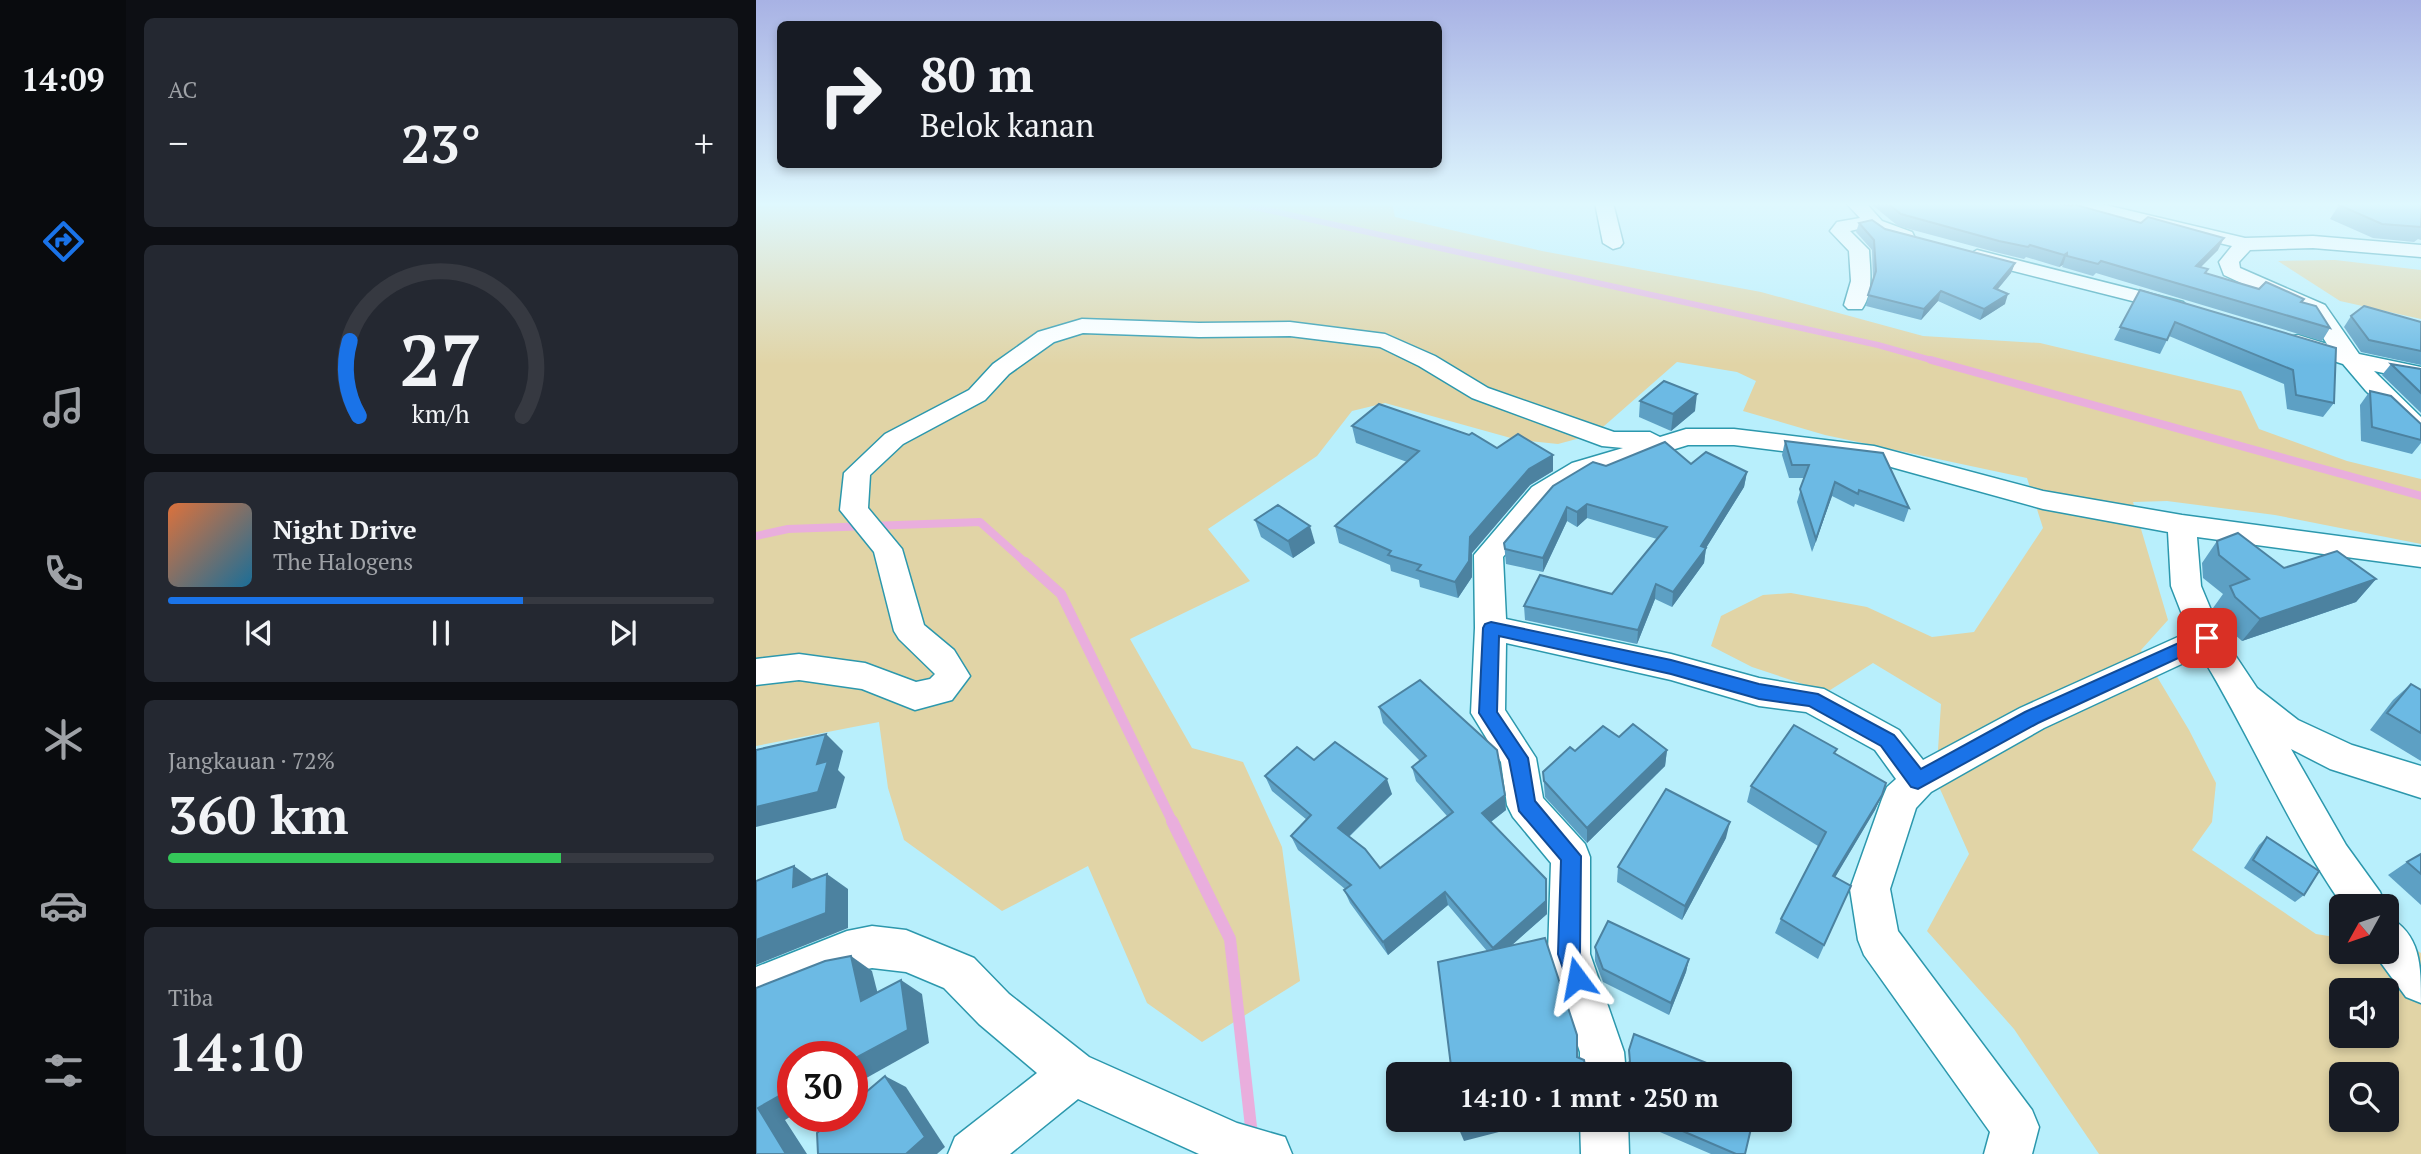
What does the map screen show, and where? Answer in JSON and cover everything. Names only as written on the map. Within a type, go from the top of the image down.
[{"type":"street","points":[[1855,305],[1861,281],[1859,257]]},
{"type":"street","points":[[1979,257],[2127,292],[2193,312]]},
{"type":"street","points":[[2233,257],[2229,262],[2231,271],[2317,310],[2331,328],[2333,337],[2374,386],[2421,431]]},
{"type":"street","points":[[756,672],[799,667],[865,676],[915,696],[940,691],[954,676],[943,659],[909,631],[888,550],[854,510],[858,473],[894,439],[977,395],[1001,369],[1046,337],[1082,326],[1199,330],[1290,329],[1385,341],[1427,361],[1480,393],[1611,440],[1734,438],[1874,454],[2043,500],[2182,525],[2421,557]]},
{"type":"street","points":[[2280,337],[2351,359],[2421,374]]},
{"type":"street","points":[[1602,1062],[1602,1052],[1569,954],[1571,856],[1526,805],[1518,758],[1488,713],[1491,628],[1489,555],[1542,493],[1581,469],[1686,437]]},
{"type":"street","points":[[2182,525],[2186,586],[2207,638],[2245,698],[2333,858],[2358,894]]},
{"type":"street","points":[[1491,628],[1671,667],[1759,692],[1812,699],[1887,740],[1918,781]]},
{"type":"street","points":[[2008,1154],[2015,1127],[1879,940],[1870,889],[1900,799],[1918,781],[2032,718],[2207,638]]},
{"type":"street","points":[[2245,698],[2286,730],[2343,758],[2421,782]]},
{"type":"street","points":[[756,988],[847,952],[872,947],[906,951],[959,972],[994,1009],[1073,1073],[1252,1150]]},
{"type":"street","points":[[2399,953],[2421,982]]},
{"type":"street","points":[[972,1154],[1073,1073]]},
{"type":"street","points":[[1604,1132],[1605,1154]]},
{"type":"shaded area","points":[[756,257],[1573,257],[1761,292],[1923,336],[2040,343],[2241,391],[2259,429],[2347,461],[2421,479],[2421,544],[2275,515],[2167,501],[2133,502],[2168,620],[2141,650],[2189,730],[2216,783],[2212,822],[2192,850],[2316,934],[2329,936],[2329,964],[2399,964],[2399,950],[2413,948],[2421,953],[2421,1154],[2099,1154],[2014,1029],[1927,931],[1969,854],[1936,780],[1941,704],[1873,663],[1827,692],[1752,667],[1711,646],[1721,616],[1763,595],[1791,593],[1867,607],[1932,637],[1974,632],[2043,528],[2027,478],[1825,435],[1743,411],[1756,381],[1737,372],[1677,362],[1595,434],[1558,444],[1518,440],[1385,403],[1352,411],[1317,456],[1208,529],[1250,581],[1130,639],[1192,748],[1243,762],[1282,847],[1300,981],[1202,1042],[1147,1003],[1088,866],[1002,911],[904,840],[888,788],[879,722],[756,746]]},
{"type":"shaded area","points":[[2335,260],[2421,270],[2421,319],[2340,301],[2278,261]]},
{"type":"building","points":[[1875,257],[1991,257],[2015,263],[1994,288],[2008,294],[1984,309],[1941,291],[1924,309],[1868,295],[1876,271]]},
{"type":"building","points":[[2070,257],[2205,257],[2196,266],[2208,269],[2205,273],[2259,289],[2266,282],[2304,299],[2301,302],[2316,306],[2330,328],[2101,261],[2098,264]]},
{"type":"building","points":[[2140,290],[2336,348],[2334,403],[2296,395],[2293,370],[2175,322],[2167,340],[2120,327]]},
{"type":"building","points":[[2364,306],[2421,322],[2421,351],[2369,340],[2351,316]]},
{"type":"building","points":[[2391,364],[2421,369],[2421,393]]},
{"type":"building","points":[[1664,381],[1697,394],[1673,414],[1640,401]]},
{"type":"building","points":[[2370,391],[2391,396],[2421,424],[2421,440],[2372,427]]},
{"type":"building","points":[[1379,404],[1469,435],[1472,433],[1497,448],[1518,434],[1553,455],[1529,469],[1470,537],[1469,561],[1455,582],[1417,570],[1421,565],[1388,555],[1391,551],[1335,526],[1419,451],[1352,426]]},
{"type":"building","points":[[1785,441],[1883,453],[1909,508],[1859,490],[1858,494],[1835,482],[1816,539],[1800,489],[1809,465],[1792,465]]},
{"type":"building","points":[[1665,442],[1691,464],[1706,452],[1747,472],[1701,546],[1706,548],[1673,592],[1656,584],[1638,630],[1524,606],[1540,575],[1612,594],[1667,527],[1587,504],[1577,512],[1567,507],[1543,558],[1505,549],[1504,543],[1553,486],[1593,462],[1606,466]]},
{"type":"building","points":[[1278,505],[1310,526],[1288,541],[1255,520]]},
{"type":"building","points":[[2238,533],[2284,568],[2337,551],[2376,579],[2260,619],[2235,597],[2230,586],[2249,579],[2219,555],[2217,541]]},
{"type":"building","points":[[1420,680],[1497,750],[1505,795],[1482,813],[1546,879],[1546,901],[1493,948],[1445,892],[1383,942],[1344,890],[1351,885],[1291,836],[1311,815],[1265,776],[1297,747],[1314,760],[1335,742],[1387,779],[1338,828],[1365,849],[1380,868],[1453,812],[1412,767],[1426,756],[1379,707]]},
{"type":"building","points":[[2411,684],[2421,690],[2421,733],[2387,713]]},
{"type":"building","points":[[1633,724],[1667,750],[1587,828],[1544,781],[1543,772],[1570,747],[1575,751],[1603,726],[1619,737]]},
{"type":"building","points":[[1794,725],[1837,749],[1834,753],[1886,783],[1882,795],[1833,876],[1851,886],[1824,945],[1781,919],[1826,832],[1751,786]]},
{"type":"building","points":[[826,734],[817,764],[828,761],[818,792],[756,807],[756,750]]},
{"type":"building","points":[[1666,789],[1730,822],[1685,906],[1618,867]]},
{"type":"building","points":[[2267,837],[2319,871],[2304,895],[2253,860]]},
{"type":"building","points":[[2421,854],[2421,874],[2407,862]]},
{"type":"building","points":[[794,866],[793,887],[827,874],[826,913],[756,940],[756,881]]},
{"type":"building","points":[[1608,921],[1689,959],[1671,1003],[1603,969],[1595,947]]},
{"type":"building","points":[[1545,938],[1577,1035],[1577,1057],[1584,1062],[1450,1062],[1438,962]]},
{"type":"building","points":[[851,956],[861,1001],[901,980],[908,1030],[868,1051],[868,1041],[777,1041],[777,1097],[758,1108],[786,1154],[756,1154],[756,988],[825,961]]},
{"type":"building","points":[[1634,1034],[1704,1062],[1630,1062],[1629,1050]]},
{"type":"building","points":[[885,1076],[925,1137],[906,1154],[818,1154],[818,1132],[868,1132],[868,1090]]},
{"type":"building","points":[[1685,1132],[1750,1132],[1745,1154],[1736,1154]]},
{"type":"waterway","points":[[1479,257],[1878,345],[1938,362]]},
{"type":"waterway","points":[[1931,360],[2421,496]]},
{"type":"waterway","points":[[756,536],[788,529],[980,522],[1027,564]]},
{"type":"waterway","points":[[1025,562],[1061,594],[1173,823]]},
{"type":"waterway","points":[[1172,821],[1230,939],[1254,1154]]},
{"type":"route","points":[[1577,978],[1569,954],[1571,856],[1526,805],[1518,758],[1488,713],[1491,628],[1671,667],[1759,692],[1812,699],[1887,740],[1918,781],[2032,718],[2207,638]]}]
